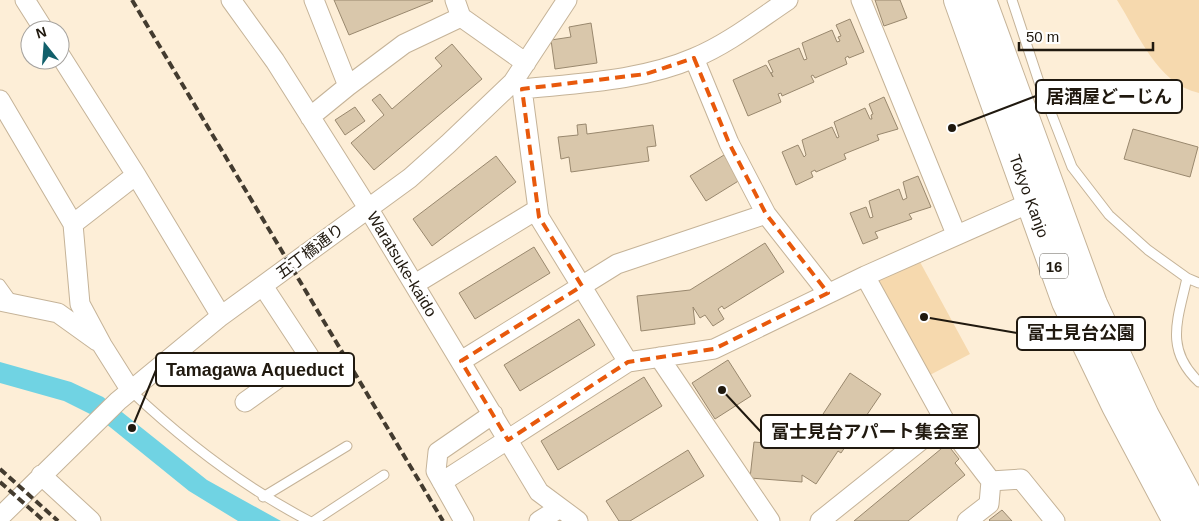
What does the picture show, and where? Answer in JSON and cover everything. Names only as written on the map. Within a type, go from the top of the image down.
[{"type":"highway","name":"Tokyo Kanjo","points":[[958,0],[1032,202],[1066,302],[1116,406],[1177,521]]},
{"type":"highway","name":"Tokyo Kanjo","points":[[982,0],[1093,304],[1145,416],[1199,516]]},
{"type":"street","points":[[25,0],[38,20]]},
{"type":"street","name":"Waratsuke-kaido","points":[[231,0],[275,61],[368,208],[539,492],[578,521]]},
{"type":"street","points":[[314,0],[348,86]]},
{"type":"street","name":"五丁橋通り","points":[[0,517],[96,422],[221,316],[410,178],[518,86],[526,62],[567,0]]},
{"type":"street","points":[[628,362],[539,217],[518,86],[646,74],[694,58],[725,42],[788,0]]},
{"type":"street","points":[[860,0],[956,234]]},
{"type":"street","points":[[310,117],[404,44],[458,8],[526,62]]},
{"type":"street","points":[[694,58],[729,143],[766,214],[828,293]]},
{"type":"street","points":[[70,70],[136,175],[221,316]]},
{"type":"street","points":[[0,100],[73,224],[80,304],[102,345],[125,396]]},
{"type":"street","points":[[73,224],[136,175]]},
{"type":"street","points":[[442,482],[628,362],[714,349],[828,293],[956,234],[1032,202]]},
{"type":"street","points":[[414,284],[538,210]]},
{"type":"street","points":[[461,361],[618,264],[766,214]]},
{"type":"street","points":[[865,276],[945,421],[991,481],[989,504],[967,521]]},
{"type":"street","points":[[245,402],[310,356],[263,286]]},
{"type":"street","points":[[6,301],[58,313],[102,345]]},
{"type":"street","points":[[658,357],[770,521]]},
{"type":"street","points":[[464,521],[436,471],[438,452],[493,414]]},
{"type":"street","points":[[831,518],[945,421]]},
{"type":"street","points":[[41,475],[91,521]]},
{"type":"street","points":[[991,481],[1021,479],[1055,521]]},
{"type":"street","points":[[539,521],[560,508]]},
{"type":"lane","points":[[1012,0],[1039,82],[1072,167],[1109,215],[1148,250],[1187,278],[1199,283]]},
{"type":"lane","points":[[1187,278],[1177,321],[1176,343],[1185,369],[1199,382]]},
{"type":"lane","points":[[0,284],[6,301]]},
{"type":"lane","points":[[125,396],[263,497],[309,521]]},
{"type":"lane","points":[[263,497],[347,446]]},
{"type":"lane","points":[[314,521],[384,475]]},
{"type":"highlighted area","points":[[694,58],[729,143],[766,214],[828,293],[714,349],[628,362],[508,440],[461,361],[582,286],[539,217],[522,89],[646,74]]},
{"type":"shaded area","points":[[1117,0],[1199,0],[1199,93],[1184,88],[1160,68],[1141,42]]},
{"type":"shaded area","points":[[920,262],[970,354],[928,376],[878,280]]},
{"type":"water","points":[[0,362],[71,382],[103,397],[207,480],[281,521],[238,521],[189,491],[100,419],[64,401],[0,383]]},
{"type":"building","points":[[334,0],[432,0],[433,1],[349,35]]},
{"type":"building","points":[[875,0],[900,0],[907,18],[884,26]]},
{"type":"building","points":[[850,19],[864,52],[845,58],[847,64],[815,78],[813,75],[811,76],[814,82],[782,96],[781,93],[778,94],[781,102],[748,116],[733,80],[766,65],[773,77],[768,61],[799,48],[804,60],[807,59],[802,43],[832,30],[837,42],[840,41],[838,37],[841,36],[836,25]]},
{"type":"building","points":[[591,23],[597,63],[555,69],[551,40],[571,37],[569,27]]},
{"type":"building","points":[[452,44],[482,79],[374,170],[351,143],[384,115],[372,100],[380,94],[392,109],[442,66],[435,58]]},
{"type":"building","points":[[884,97],[898,129],[877,135],[879,140],[844,154],[846,159],[816,172],[815,170],[811,172],[813,177],[796,185],[782,152],[798,145],[804,157],[806,155],[802,140],[832,127],[837,138],[839,137],[834,122],[865,108],[870,119],[872,119],[871,115],[873,114],[869,104]]},
{"type":"building","points":[[355,107],[365,121],[345,135],[335,120]]},
{"type":"building","points":[[586,124],[587,134],[653,125],[656,146],[647,147],[649,161],[571,172],[569,157],[561,159],[558,137],[578,135],[577,125]]},
{"type":"building","points":[[1133,129],[1198,147],[1190,177],[1124,159]]},
{"type":"building","points":[[724,155],[740,180],[706,201],[690,176]]},
{"type":"building","points":[[496,156],[516,182],[432,246],[413,219]]},
{"type":"building","points":[[918,176],[931,207],[909,214],[912,219],[875,232],[878,238],[863,244],[850,213],[866,207],[870,218],[873,217],[869,201],[899,189],[903,200],[907,198],[903,182]]},
{"type":"building","points":[[765,243],[784,272],[724,309],[722,306],[718,309],[724,319],[713,326],[705,315],[700,318],[693,307],[695,324],[641,331],[637,296],[690,290]]},
{"type":"building","points":[[534,247],[550,273],[475,319],[459,293]]},
{"type":"building","points":[[579,319],[595,345],[520,391],[504,365]]},
{"type":"building","points":[[728,360],[751,396],[715,419],[692,383]]},
{"type":"building","points":[[850,373],[881,394],[841,453],[838,451],[816,484],[802,475],[802,482],[750,478],[754,442],[802,446]]},
{"type":"building","points":[[644,377],[662,406],[558,470],[541,441]]},
{"type":"building","points":[[947,444],[959,459],[955,463],[965,475],[908,521],[854,521]]},
{"type":"building","points":[[688,450],[704,476],[630,521],[619,521],[606,501]]},
{"type":"building","points":[[1002,510],[1012,521],[989,520]]},
{"type":"railway","points":[[132,0],[443,521]]},
{"type":"railway","points":[[0,469],[58,521]]},
{"type":"railway","points":[[0,482],[44,521]]},
{"type":"place","name":"居酒屋どーじん","points":[[952,128]]},
{"type":"place","name":"富士見台公園","points":[[924,317]]},
{"type":"place","name":"富士見台アパート集会室","points":[[722,390]]},
{"type":"place","name":"Tamagawa Aqueduct","points":[[132,428]]}]
